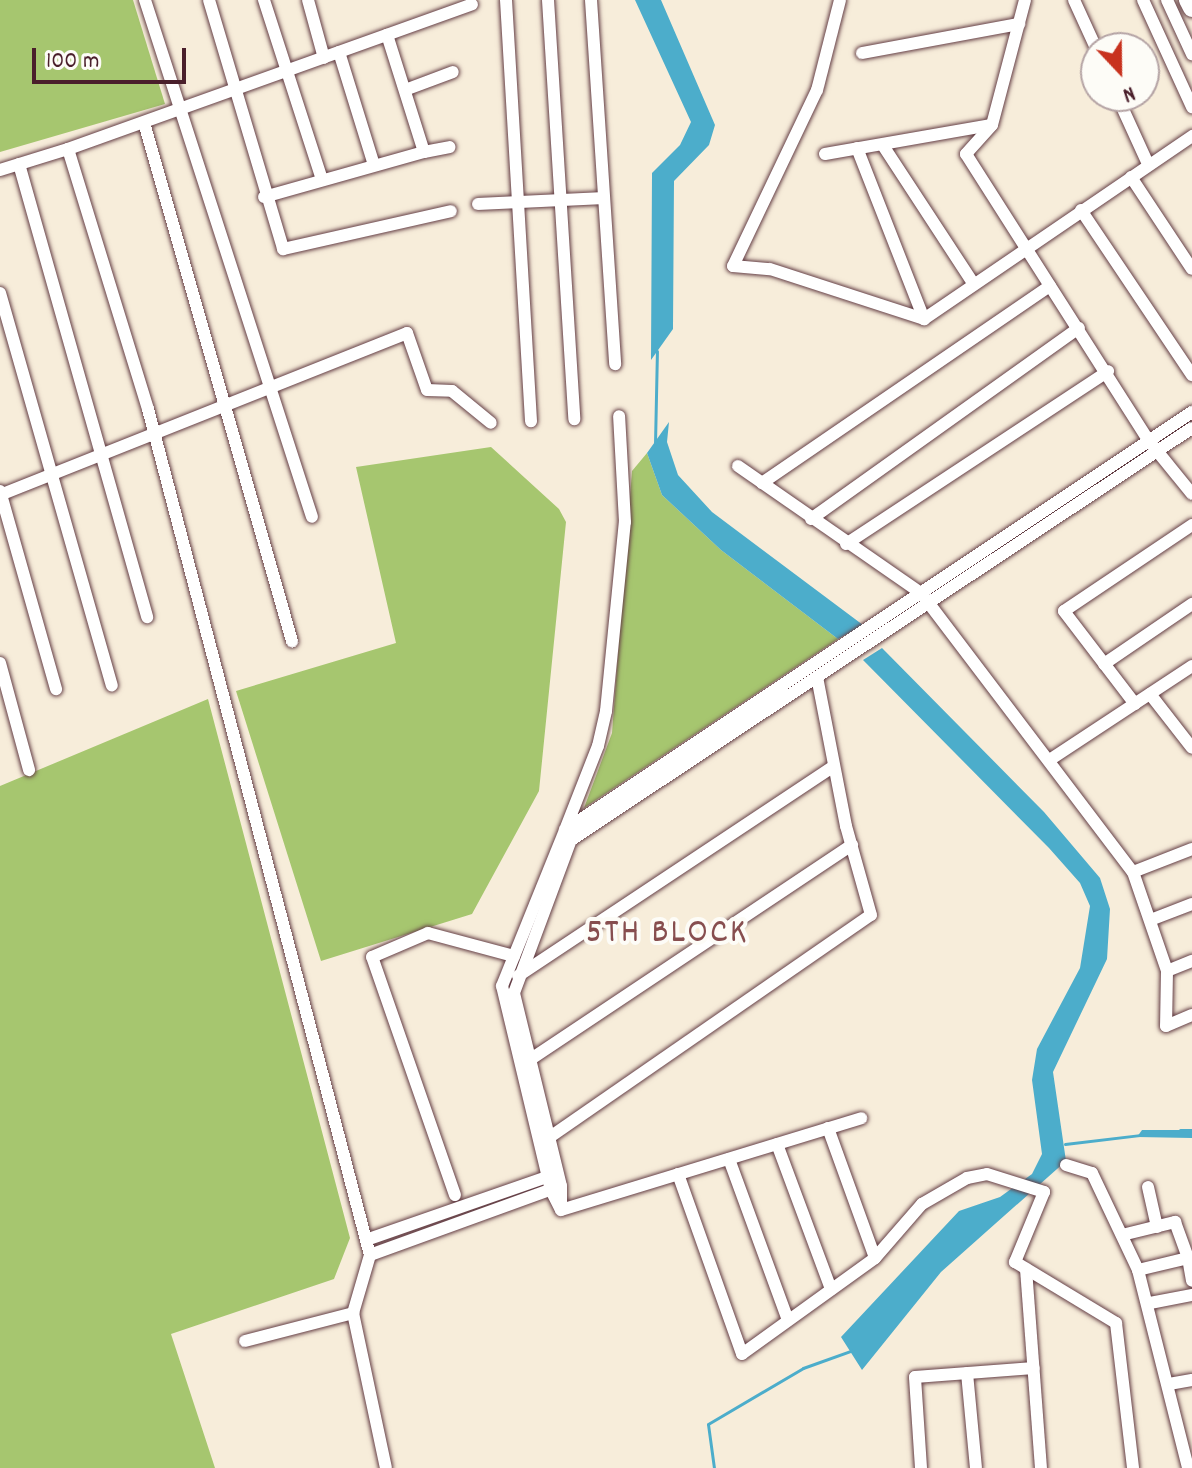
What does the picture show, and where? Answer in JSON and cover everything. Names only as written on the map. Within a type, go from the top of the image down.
[{"type":"highway","points":[[1188,0],[1192,8]]},
{"type":"street","points":[[145,0],[312,517]]},
{"type":"street","points":[[209,0],[237,91],[264,197],[283,249],[451,211]]},
{"type":"street","points":[[264,0],[285,73],[322,180]]},
{"type":"street","points":[[308,0],[324,58]]},
{"type":"street","points":[[506,0],[531,421]]},
{"type":"street","points":[[548,0],[574,419]]},
{"type":"street","points":[[591,0],[615,364]]},
{"type":"street","points":[[840,0],[817,90],[733,266],[770,269],[924,319]]},
{"type":"street","points":[[1025,0],[992,125],[966,154],[1108,371],[1153,446],[1192,494]]},
{"type":"street","points":[[1074,0],[1089,32]]},
{"type":"street","points":[[1143,0],[1192,107]]},
{"type":"street","points":[[1167,0],[1192,54]]},
{"type":"street","points":[[0,170],[145,126],[472,4]]},
{"type":"street","points":[[862,53],[1019,24]]},
{"type":"street","points":[[387,35],[424,152]]},
{"type":"street","points":[[339,52],[374,165]]},
{"type":"street","points":[[405,90],[453,72]]},
{"type":"street","points":[[1124,112],[1148,164]]},
{"type":"street","points":[[825,154],[884,147],[992,125]]},
{"type":"street","points":[[145,126],[292,641]]},
{"type":"street","points":[[924,319],[1192,136]]},
{"type":"street","points":[[264,197],[450,147]]},
{"type":"street","points":[[884,147],[973,283]]},
{"type":"street","points":[[857,148],[924,319]]},
{"type":"street","points":[[68,149],[154,434],[370,1255],[353,1313],[386,1468]]},
{"type":"street","points":[[19,164],[147,617]]},
{"type":"street","points":[[1131,177],[1192,269]]},
{"type":"street","points":[[478,204],[604,198]]},
{"type":"street","points":[[1081,210],[1192,375]]},
{"type":"street","points":[[762,483],[1050,286]]},
{"type":"street","points":[[0,293],[55,472],[112,685]]},
{"type":"street","points":[[811,519],[1079,328]]},
{"type":"street","points":[[56,689],[0,493],[154,434],[271,383],[407,333],[427,390],[452,391],[491,423]]},
{"type":"street","points":[[846,544],[1108,371]]},
{"type":"street","points":[[861,1118],[561,1210],[502,986],[568,835],[1153,446],[1192,412]]},
{"type":"street","points":[[555,1181],[550,1137],[514,993],[598,746],[606,711],[625,522],[619,416]]},
{"type":"street","points":[[1153,446],[1192,428]]},
{"type":"street","points":[[738,466],[925,598],[1051,759],[1133,872],[1153,919],[1167,971],[1166,1026],[1192,1015]]},
{"type":"street","points":[[1135,704],[1064,611],[1192,525]]},
{"type":"street","points":[[568,835],[817,677],[925,598]]},
{"type":"street","points":[[1104,664],[1192,604]]},
{"type":"street","points":[[0,663],[29,770]]},
{"type":"street","points":[[1051,759],[1192,666]]},
{"type":"street","points":[[550,1137],[866,922],[871,903],[852,845],[817,677]]},
{"type":"street","points":[[1150,694],[1192,748]]},
{"type":"street","points":[[502,986],[834,766]]},
{"type":"street","points":[[531,1059],[852,845]]},
{"type":"street","points":[[1133,872],[1192,849]]},
{"type":"street","points":[[1153,919],[1192,904]]},
{"type":"street","points":[[455,1195],[372,957],[428,933],[514,956]]},
{"type":"street","points":[[1167,971],[1192,961]]},
{"type":"street","points":[[828,1128],[875,1258]]},
{"type":"street","points":[[777,1144],[831,1289]]},
{"type":"street","points":[[729,1159],[788,1320]]},
{"type":"street","points":[[1066,1165],[1092,1173],[1138,1270],[1150,1303],[1188,1468]]},
{"type":"street","points":[[678,1174],[742,1354],[875,1258],[922,1204],[967,1178],[987,1174],[1044,1192],[1015,1262],[1116,1323],[1133,1468]]},
{"type":"street","points":[[366,1240],[555,1181]]},
{"type":"street","points":[[370,1255],[555,1181]]},
{"type":"street","points":[[1148,1187],[1157,1227]]},
{"type":"street","points":[[1122,1235],[1157,1227],[1180,1226],[1192,1281]]},
{"type":"street","points":[[1138,1270],[1188,1258]]},
{"type":"street","points":[[1026,1269],[1041,1468]]},
{"type":"street","points":[[1150,1303],[1192,1295]]},
{"type":"street","points":[[245,1341],[353,1313]]},
{"type":"street","points":[[921,1468],[915,1377],[1034,1368]]},
{"type":"street","points":[[967,1373],[976,1468]]},
{"type":"street","points":[[1169,1384],[1192,1380]]},
{"type":"green space","points":[[0,0],[133,0],[165,104],[0,152]]},
{"type":"green space","points":[[491,447],[559,509],[566,522],[539,791],[472,914],[321,961],[236,691],[396,643],[356,467]]},
{"type":"green space","points":[[647,453],[662,495],[721,550],[838,639],[584,808],[612,733],[632,471]]},
{"type":"green space","points":[[208,699],[350,1238],[334,1279],[171,1334],[215,1468],[0,1468],[0,786]]},
{"type":"water","points":[[635,0],[661,0],[715,125],[709,145],[674,181],[673,329],[651,360],[652,173],[680,145],[691,122]]},
{"type":"water","points":[[669,422],[667,442],[678,475],[712,512],[863,625],[838,639],[721,550],[662,495],[647,453]]},
{"type":"water","points":[[882,648],[1044,812],[1100,878],[1110,909],[1107,959],[1053,1072],[1066,1161],[941,1272],[862,1370],[841,1337],[959,1211],[1000,1197],[1032,1174],[1042,1154],[1032,1080],[1037,1049],[1080,968],[1090,906],[1080,883],[1049,848],[863,660]]},
{"type":"water","points":[[1142,1130],[1192,1130],[1192,1138],[1137,1137]]},
{"type":"waterway","points":[[655,444],[657,351]]},
{"type":"waterway","points":[[1180,1130],[1192,1130]]},
{"type":"waterway","points":[[1065,1144],[1141,1135]]},
{"type":"waterway","points":[[714,1468],[708,1424],[803,1368],[853,1350]]},
{"type":"district","name":"5TH BLOCK","points":[[667,935]]}]
